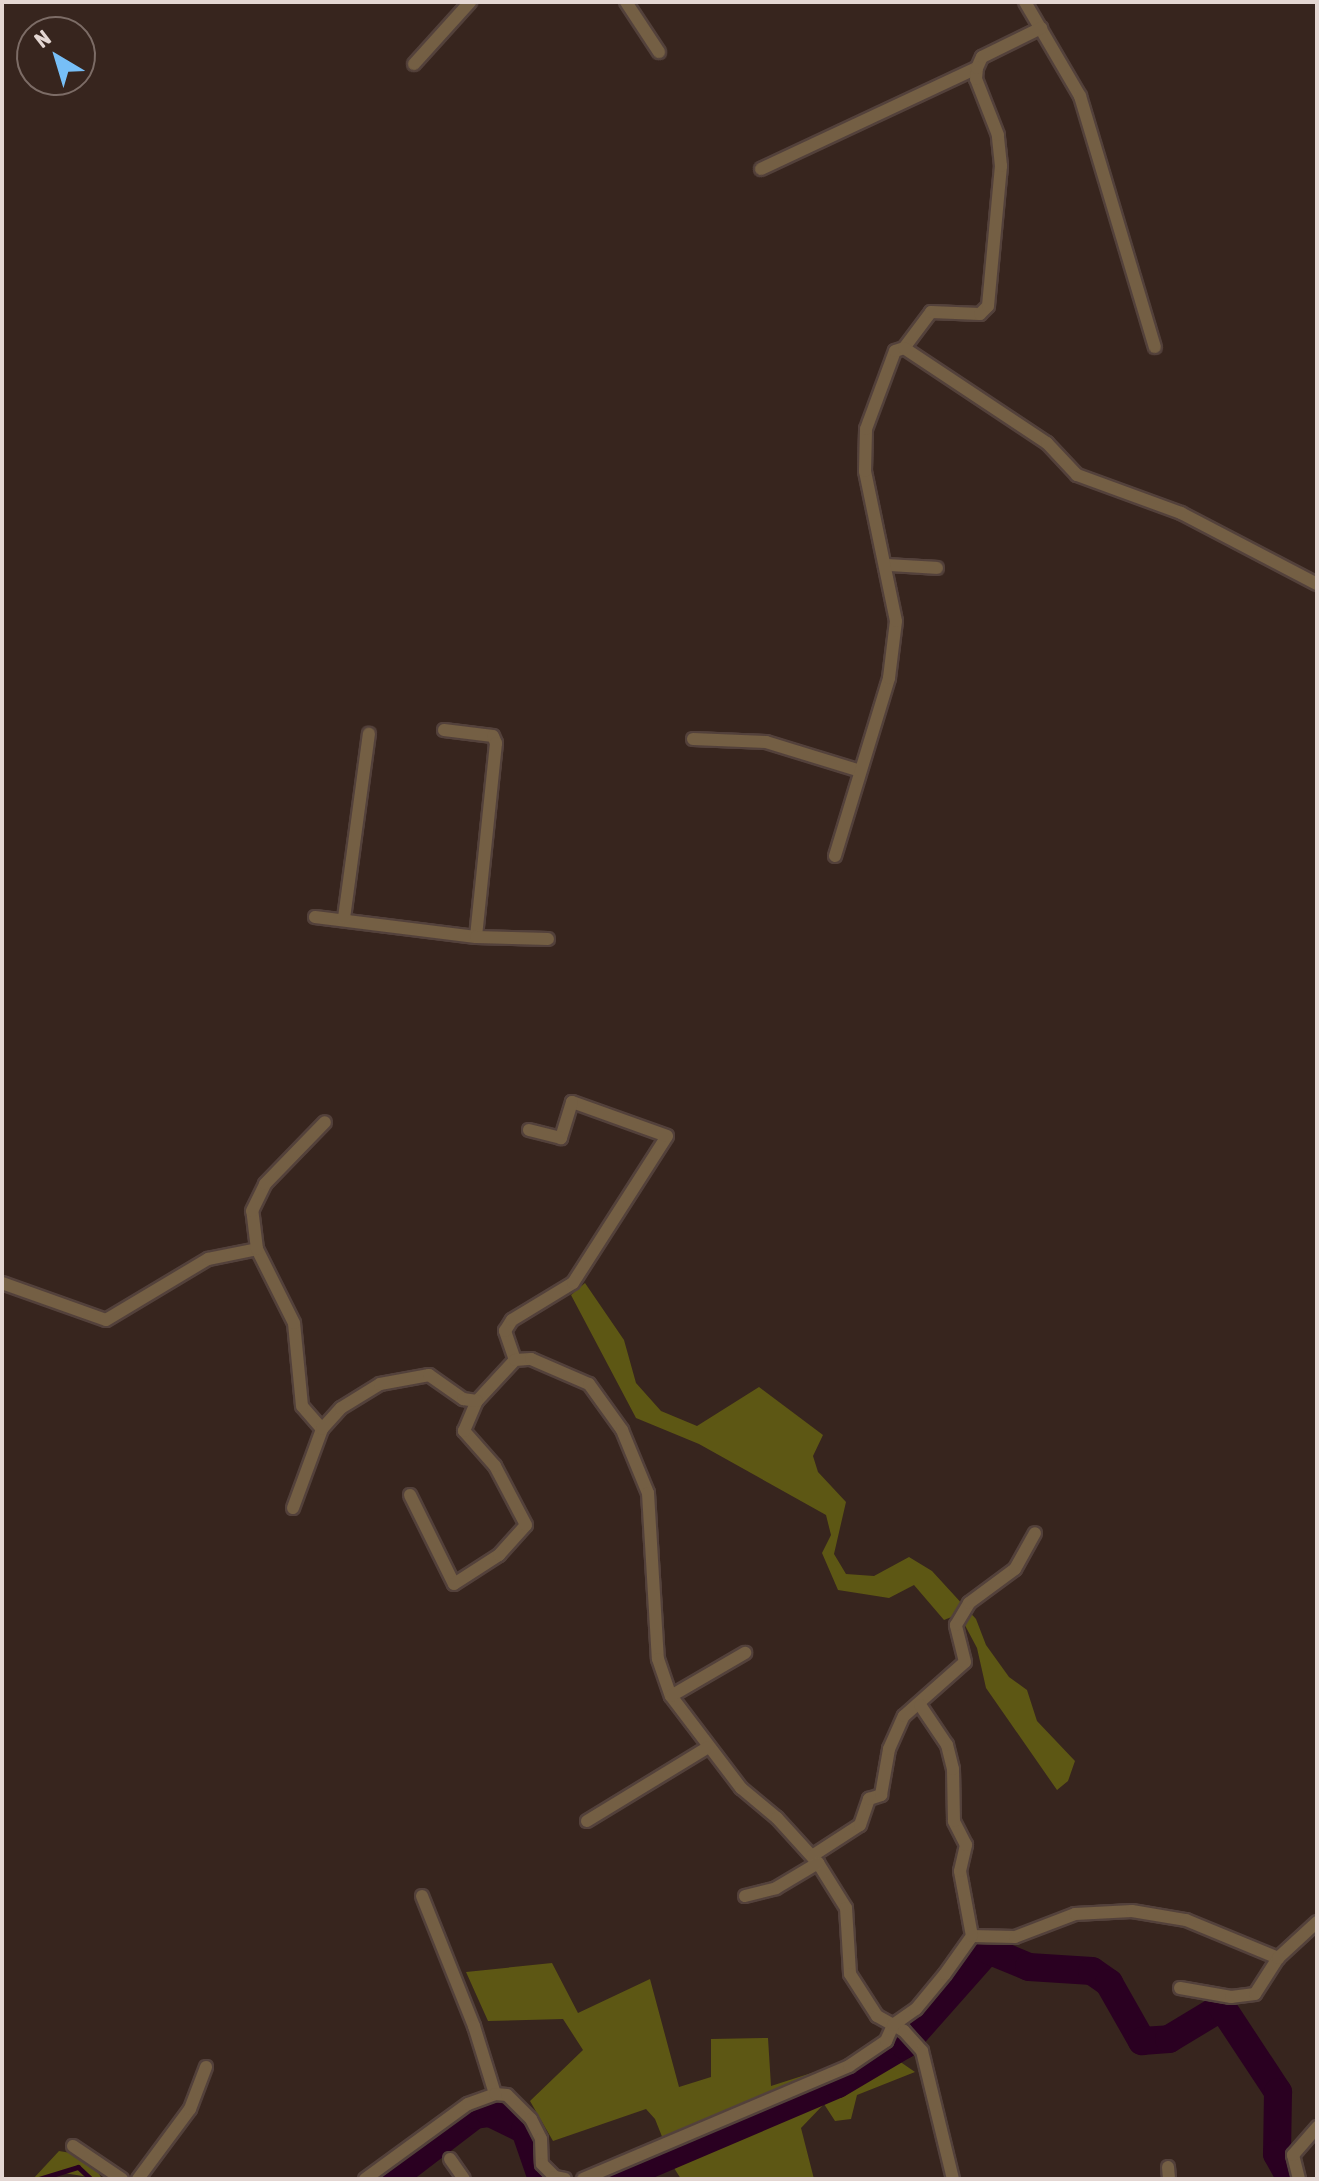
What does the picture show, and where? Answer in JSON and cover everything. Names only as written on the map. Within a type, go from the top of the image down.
[{"type":"street","points":[[414,64],[470,2]]},
{"type":"street","points":[[626,2],[659,52]]},
{"type":"street","points":[[1025,2],[1080,96],[1155,347]]},
{"type":"street","points":[[835,856],[889,678],[896,621],[888,565],[865,471],[866,429],[890,356],[904,348],[931,312],[980,314],[992,292],[1001,166],[995,122],[976,79],[977,68],[982,57],[1041,28]]},
{"type":"street","points":[[761,169],[977,68]]},
{"type":"street","points":[[904,348],[1047,443],[1077,475],[1181,513],[1317,584]]},
{"type":"street","points":[[888,565],[937,568]]},
{"type":"street","points":[[444,730],[493,736],[496,743],[476,937]]},
{"type":"street","points":[[344,918],[369,734]]},
{"type":"street","points":[[693,739],[766,742],[860,771]]},
{"type":"street","points":[[315,917],[344,918],[476,937],[548,939]]},
{"type":"street","points":[[515,1360],[505,1331],[512,1320],[573,1283],[667,1136],[572,1102],[561,1138],[529,1130]]},
{"type":"street","points":[[322,1429],[302,1406],[294,1323],[257,1249],[255,1196],[325,1122]]},
{"type":"street","points":[[2,1283],[106,1320],[208,1259],[257,1249]]},
{"type":"street","points":[[410,1495],[454,1584],[499,1555],[526,1525],[495,1466],[464,1431],[477,1401],[515,1360],[531,1359],[589,1384],[638,1459],[648,1493],[658,1659],[671,1696],[741,1788],[815,1859],[846,1908],[850,1974],[877,2016],[898,2028],[922,2051],[953,2179]]},
{"type":"street","points":[[293,1508],[322,1429],[341,1408],[380,1384],[429,1375],[463,1399],[477,1401]]},
{"type":"street","points":[[745,1896],[776,1888],[860,1825],[869,1799],[881,1795],[889,1749],[904,1716],[965,1662],[956,1625],[969,1603],[1015,1569],[1035,1533]]},
{"type":"street","points":[[671,1696],[745,1653]]},
{"type":"street","points":[[583,2179],[849,2066],[886,2041],[916,2009],[972,1936],[960,1871],[966,1845],[954,1821],[953,1769],[934,1720],[920,1705]]},
{"type":"street","points":[[587,1821],[708,1747]]},
{"type":"street","points":[[422,1896],[474,2026],[495,2094]]},
{"type":"street","points":[[972,1936],[1015,1937],[1075,1914],[1110,1909],[1186,1920],[1278,1958]]},
{"type":"street","points":[[1180,1988],[1231,1997],[1255,1994],[1278,1958],[1317,1922]]},
{"type":"street","points":[[138,2179],[190,2109],[206,2067]]},
{"type":"street","points":[[365,2179],[468,2104],[495,2094],[517,2102],[531,2119],[541,2139],[542,2164],[555,2177],[565,2179]]},
{"type":"street","points":[[1299,2179],[1293,2155],[1317,2127]]},
{"type":"street","points":[[73,2146],[122,2179]]},
{"type":"street","points":[[450,2159],[464,2179]]},
{"type":"shaded area","points":[[585,1283],[624,1340],[636,1383],[661,1411],[697,1426],[759,1387],[823,1435],[813,1456],[818,1472],[846,1502],[834,1554],[846,1574],[874,1576],[909,1557],[932,1571],[976,1619],[986,1645],[1009,1677],[1027,1690],[1037,1721],[1075,1761],[1068,1781],[1057,1790],[986,1688],[977,1648],[959,1614],[944,1620],[914,1585],[889,1598],[838,1590],[822,1553],[831,1535],[826,1515],[699,1444],[636,1418],[571,1295]]},
{"type":"shaded area","points":[[552,1963],[578,2013],[650,1979],[679,2087],[711,2077],[711,2039],[768,2038],[771,2086],[883,2050],[915,2072],[857,2095],[851,2119],[835,2121],[824,2104],[801,2128],[814,2179],[681,2179],[674,2168],[627,2179],[630,2164],[667,2149],[655,2119],[646,2109],[553,2141],[530,2101],[583,2050],[563,2019],[488,2021],[466,1972]]},
{"type":"shaded area","points":[[59,2151],[89,2156],[102,2179],[57,2172],[50,2179],[33,2179]]},
{"type":"waterway","points":[[615,2179],[838,2084],[904,2045],[988,1950],[1029,1967],[1092,1971],[1109,1983],[1142,2041],[1169,2039],[1222,2007],[1278,2092],[1277,2154],[1291,2179]]},
{"type":"waterway","points":[[377,2179],[403,2170],[475,2115],[490,2113],[525,2130],[542,2179]]},
{"type":"waterway","points":[[39,2179],[78,2167],[91,2179]]}]
